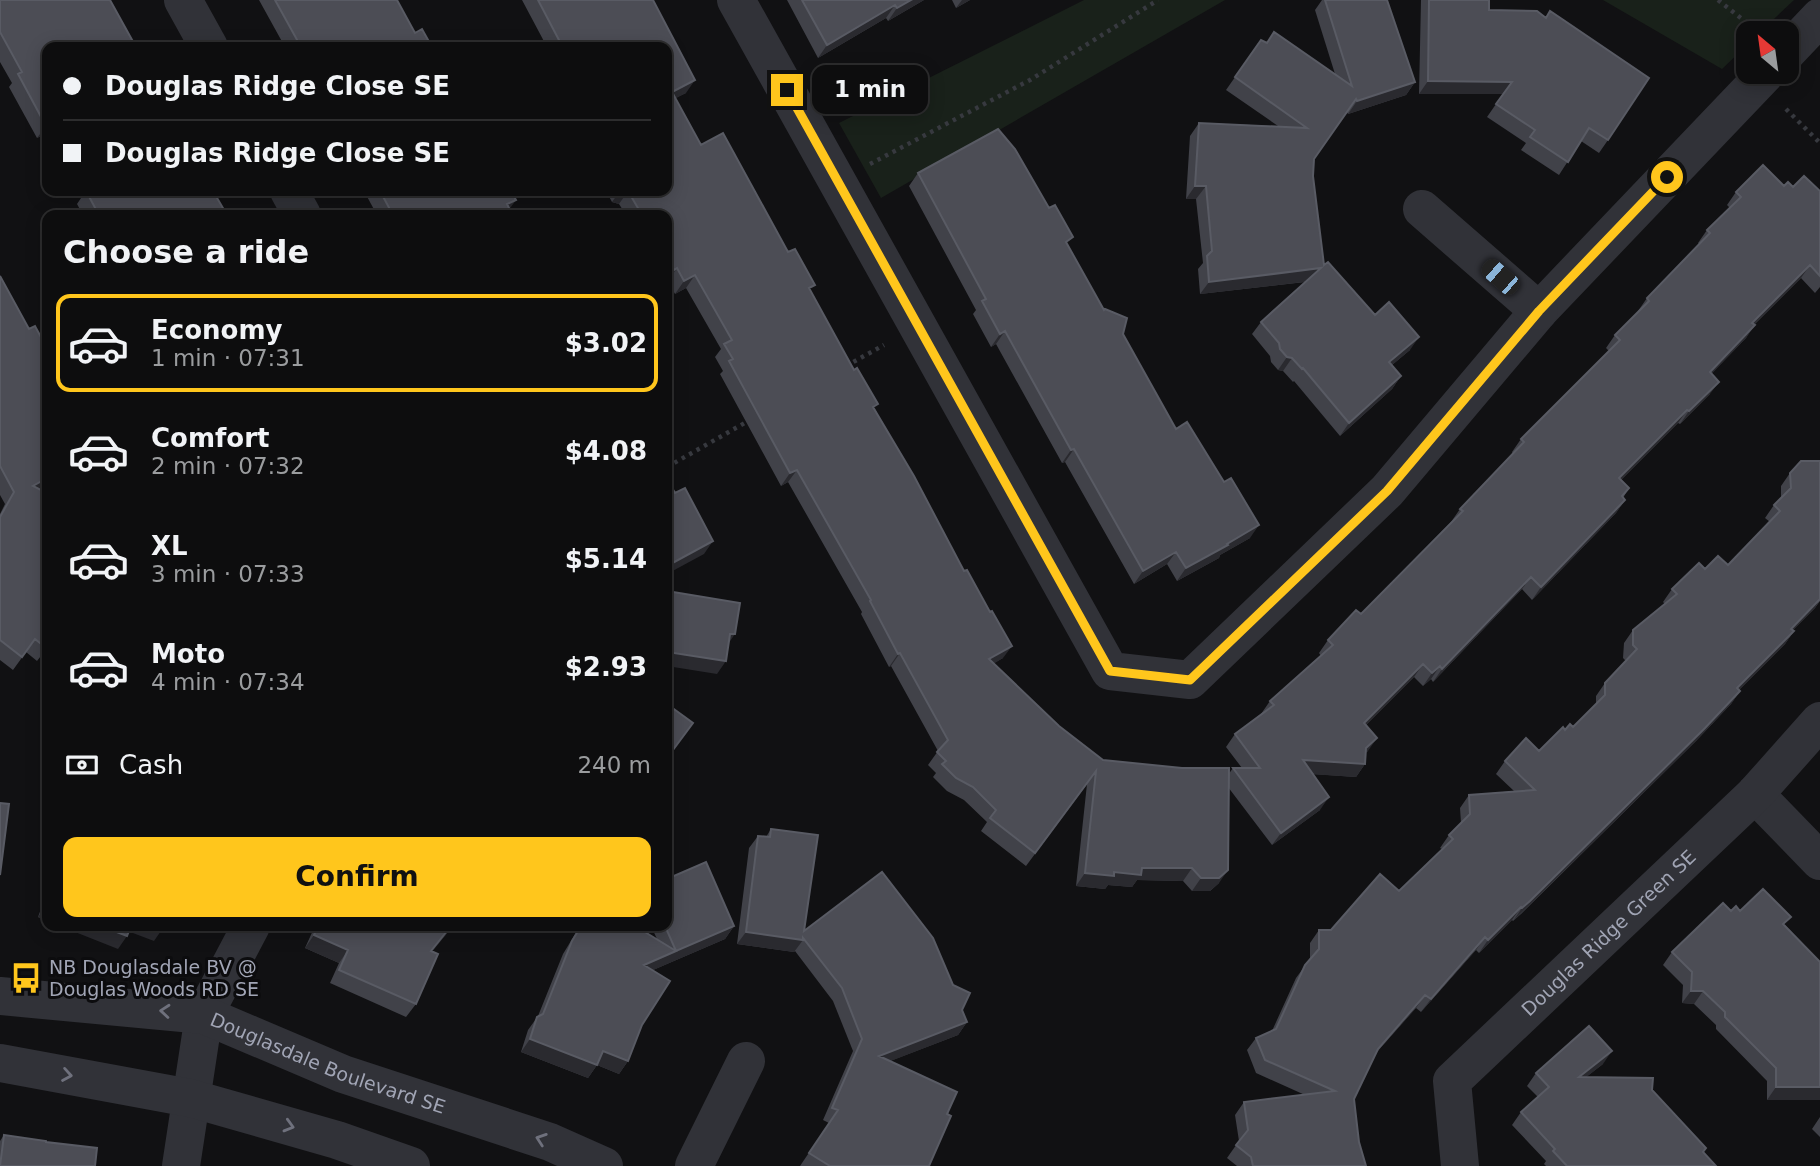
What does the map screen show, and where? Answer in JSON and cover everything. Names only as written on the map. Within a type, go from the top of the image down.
[{"type":"street","points":[[183,0],[206,42]]},
{"type":"street","points":[[736,0],[1110,671],[1190,680],[1387,491],[1539,311],[1755,84]]},
{"type":"street","points":[[1799,39],[1820,17]]},
{"type":"street","points":[[1422,209],[1539,311]]},
{"type":"street","name":"Douglas Ridge Green SE","points":[[1460,1166],[1452,1081],[1755,794],[1820,721]]},
{"type":"street","points":[[1755,794],[1820,861]]},
{"type":"street","points":[[181,1166],[204,1014],[248,931]]},
{"type":"street","name":"Douglasdale Boulevard SE","points":[[0,996],[204,1014],[343,1074],[551,1142],[604,1166]]},
{"type":"street","points":[[694,1166],[746,1061]]},
{"type":"street","points":[[0,1063],[190,1098],[337,1140],[411,1166]]},
{"type":"path","points":[[838,181],[1030,80],[1158,0]]},
{"type":"path","points":[[1718,0],[1744,21]]},
{"type":"path","points":[[1770,84],[1820,143]]},
{"type":"path","points":[[834,372],[918,325]]},
{"type":"path","points":[[672,464],[751,420]]},
{"type":"shaded area","points":[[1084,0],[1225,0],[881,198],[839,123]]},
{"type":"shaded area","points":[[1603,0],[1794,0],[1772,21],[1736,21],[1736,56],[1722,69]]},
{"type":"building","points":[[0,0],[110,0],[133,42],[42,42],[42,119],[18,74],[22,72],[0,32]]},
{"type":"building","points":[[275,0],[397,0],[415,33],[422,29],[429,42],[298,42]]},
{"type":"building","points":[[538,0],[653,0],[695,80],[672,92],[672,42],[560,42]]},
{"type":"building","points":[[802,0],[911,0],[897,8],[895,5],[827,45]]},
{"type":"building","points":[[1325,0],[1387,0],[1415,82],[1357,101],[1356,99],[1314,159],[1313,176],[1324,265],[1328,262],[1375,315],[1389,302],[1419,337],[1389,362],[1401,376],[1349,423],[1303,368],[1280,349],[1279,343],[1261,322],[1321,268],[1209,282],[1207,256],[1212,251],[1206,186],[1195,186],[1199,123],[1307,128],[1235,77],[1261,40],[1267,43],[1274,32],[1352,86]]},
{"type":"building","points":[[1429,0],[1489,0],[1489,10],[1537,11],[1546,18],[1550,11],[1649,78],[1608,140],[1589,128],[1568,162],[1530,137],[1535,130],[1496,104],[1512,82],[1428,81]]},
{"type":"building","points":[[672,92],[701,145],[723,133],[788,252],[795,249],[815,285],[809,288],[854,370],[857,368],[878,404],[873,407],[914,476],[964,571],[967,570],[1012,646],[989,659],[1059,726],[1103,760],[1182,768],[1229,768],[1228,870],[1219,878],[1201,878],[1192,868],[1142,868],[1141,875],[1085,873],[1096,771],[1035,853],[990,818],[996,810],[973,787],[956,778],[942,764],[946,761],[937,752],[948,740],[797,470],[790,473],[729,361],[733,359],[724,344],[732,340],[695,275],[684,281],[677,268],[674,270],[672,266],[672,210],[639,210],[631,196],[672,196]]},
{"type":"building","points":[[998,129],[1015,149],[1049,208],[1055,205],[1073,237],[1066,242],[1104,310],[1127,318],[1123,334],[1176,429],[1187,422],[1224,482],[1231,478],[1259,525],[1186,568],[1176,552],[1143,571],[1074,449],[1071,450],[1005,331],[1000,334],[982,301],[986,299],[918,173]]},
{"type":"building","points":[[1763,165],[1784,186],[1788,182],[1793,187],[1804,176],[1820,191],[1820,276],[1810,265],[1752,323],[1755,325],[1710,372],[1719,382],[1619,478],[1629,488],[1622,496],[1625,500],[1541,587],[1531,577],[1442,669],[1440,666],[1432,673],[1423,664],[1364,723],[1377,738],[1366,748],[1365,764],[1303,760],[1329,797],[1281,833],[1233,768],[1260,768],[1235,734],[1274,705],[1270,701],[1333,645],[1328,640],[1356,610],[1361,614],[1463,511],[1460,509],[1524,442],[1521,439],[1620,340],[1615,335],[1710,233],[1707,230],[1741,197],[1736,192]]},
{"type":"building","points":[[89,196],[216,196],[224,210],[96,210]]},
{"type":"building","points":[[383,196],[514,196],[516,200],[507,204],[507,210],[390,210]]},
{"type":"building","points":[[0,276],[29,329],[35,326],[42,339],[42,481],[33,486],[42,490],[42,645],[35,639],[22,657],[0,640],[0,517],[14,492],[0,466]]},
{"type":"building","points":[[1801,461],[1820,461],[1820,599],[1791,629],[1794,631],[1737,688],[1740,691],[1705,728],[1530,901],[1488,940],[1485,937],[1431,999],[1425,995],[1378,1049],[1354,1099],[1359,1142],[1366,1166],[1253,1166],[1251,1157],[1236,1145],[1248,1130],[1244,1102],[1335,1091],[1265,1060],[1256,1038],[1276,1029],[1305,965],[1319,949],[1319,930],[1331,930],[1380,874],[1399,891],[1453,839],[1449,835],[1470,814],[1469,795],[1535,790],[1505,761],[1526,738],[1539,751],[1563,727],[1565,730],[1570,724],[1573,727],[1605,695],[1605,683],[1637,649],[1633,645],[1633,630],[1677,594],[1672,589],[1699,563],[1705,569],[1718,556],[1728,565],[1780,511],[1774,505],[1791,488],[1790,473]]},
{"type":"building","points":[[672,488],[675,493],[685,488],[713,541],[672,563]]},
{"type":"building","points":[[672,592],[740,603],[735,634],[730,634],[726,661],[672,653]]},
{"type":"building","points":[[672,708],[693,723],[672,751]]},
{"type":"building","points":[[0,803],[9,804],[0,875]]},
{"type":"building","points":[[771,829],[818,835],[804,931],[882,872],[933,938],[953,985],[970,993],[962,1010],[967,1022],[879,1056],[957,1092],[947,1114],[951,1116],[929,1166],[830,1166],[809,1153],[838,1110],[832,1108],[862,1039],[842,988],[803,938],[746,932],[758,836],[770,837]]},
{"type":"building","points":[[706,862],[734,926],[676,951],[667,931],[672,931],[672,877]]},
{"type":"building","points":[[1763,889],[1791,917],[1783,924],[1820,962],[1820,1087],[1776,1087],[1776,1068],[1703,991],[1691,991],[1692,972],[1672,952],[1723,903],[1731,911],[1736,906],[1740,911]]},
{"type":"building","points":[[114,931],[129,931],[127,936]]},
{"type":"building","points":[[316,931],[447,931],[431,951],[438,954],[416,1004],[339,970],[348,950],[314,935]]},
{"type":"building","points":[[578,931],[643,931],[676,951],[644,965],[670,981],[642,1025],[628,1061],[603,1051],[597,1065],[530,1039],[537,1017],[543,1014]]},
{"type":"building","points":[[1589,1026],[1612,1051],[1579,1077],[1653,1078],[1652,1090],[1706,1148],[1703,1152],[1716,1166],[1567,1166],[1553,1151],[1555,1149],[1521,1112],[1549,1087],[1536,1073]]},
{"type":"building","points":[[4,1135],[97,1148],[95,1166],[0,1166]]},
{"type":"place","name":"NB Douglasdale BV @ Douglas Woods RD SE","points":[[26,978]]},
{"type":"route","points":[[787,90],[1110,671],[1190,680],[1387,491],[1539,311],[1667,177]]}]
